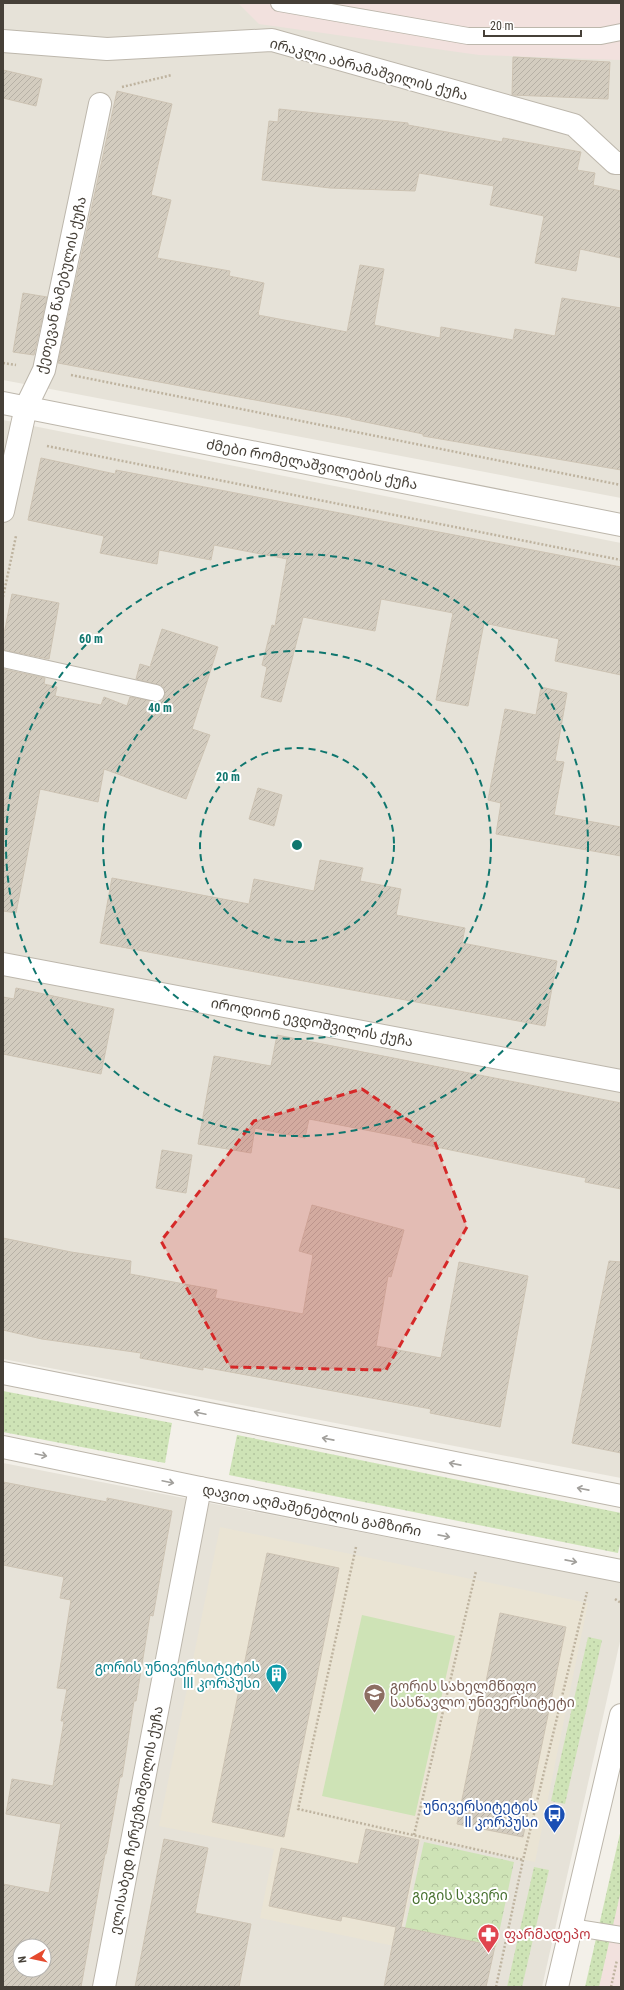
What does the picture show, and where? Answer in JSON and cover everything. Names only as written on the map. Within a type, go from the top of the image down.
[{"type":"street","name":"ირაკლი აბრამაშვილის ქუჩა","points":[[3,41],[107,49],[272,40],[574,125],[615,163],[621,164]]},
{"type":"street","name":"ქეთევან წამებულის ქუჩა","points":[[3,511],[26,407],[44,370],[100,104]]},
{"type":"street","name":"ძმები რომელაშვილების ქუჩა","points":[[3,403],[621,524]]},
{"type":"street","name":"იროდიონ ევდოშვილის ქუჩა","points":[[3,964],[621,1081]]},
{"type":"street","points":[[3,1373],[621,1496]]},
{"type":"street","name":"დავით აღმაშენებლის გამზირი","points":[[3,1447],[200,1488],[621,1571]]},
{"type":"street","name":"ელისაბედ ჩერქეზიშვილის ქუჩა","points":[[104,1987],[200,1488]]},
{"type":"street","points":[[557,1987],[621,1715]]},
{"type":"lane","points":[[279,3],[468,36],[601,36],[621,32]]},
{"type":"lane","points":[[3,659],[156,693]]},
{"type":"lane","points":[[571,1927],[621,1935]]},
{"type":"path","points":[[100,104],[119,88],[182,73],[189,56],[188,44]]},
{"type":"path","points":[[66,374],[621,485]]},
{"type":"path","points":[[19,440],[621,560]]},
{"type":"path","points":[[356,1546],[298,1809],[523,1860]]},
{"type":"path","points":[[414,1835],[476,1569]]},
{"type":"path","points":[[496,1987],[523,1860],[587,1591]]},
{"type":"path","points":[[611,1987],[618,1957]]},
{"type":"highlighted area","points":[[362,1089],[433,1137],[467,1227],[386,1370],[230,1367],[161,1241],[254,1121]]},
{"type":"shaded area","points":[[3,3],[621,3],[621,498],[3,380]]},
{"type":"shaded area","points":[[238,3],[621,3],[621,60],[479,55],[259,24]]},
{"type":"shaded area","points":[[3,420],[621,543],[621,1478],[3,1359]]},
{"type":"shaded area","points":[[3,1463],[621,1583],[621,1637],[542,1987],[3,1987]]},
{"type":"shaded area","name":"გორის სახელმწიფო სასწავლო უნივერსიტეტი","points":[[220,1527],[588,1603],[535,1862],[421,1839],[399,1947],[260,1918],[274,1849],[159,1826]]},
{"type":"shaded area","points":[[621,1856],[621,1987],[588,1987]]},
{"type":"green space","points":[[3,1391],[172,1423],[165,1463],[3,1432]]},
{"type":"green space","points":[[237,1435],[621,1513],[621,1539],[618,1553],[229,1475]]},
{"type":"green space","points":[[362,1615],[455,1636],[415,1816],[322,1796]]},
{"type":"green space","points":[[588,1637],[602,1640],[565,1804],[551,1801]]},
{"type":"green space","points":[[621,1829],[621,1890],[599,1987],[585,1987]]},
{"type":"green space","name":"გიგის სკვერი","points":[[424,1842],[514,1862],[496,1947],[405,1928]]},
{"type":"green space","points":[[534,1867],[549,1870],[522,1987],[507,1987]]},
{"type":"building","points":[[513,57],[610,62],[608,99],[512,95]]},
{"type":"building","points":[[3,70],[42,79],[36,106],[3,98]]},
{"type":"building","points":[[117,91],[172,104],[151,195],[171,200],[157,258],[230,271],[229,276],[264,283],[258,315],[347,332],[360,265],[384,269],[374,325],[440,338],[441,327],[513,340],[515,329],[555,336],[562,298],[621,308],[621,470],[423,436],[423,434],[351,418],[58,363]]},
{"type":"building","points":[[279,109],[408,123],[408,125],[502,142],[503,138],[581,152],[577,170],[595,173],[593,185],[621,191],[621,258],[580,249],[576,271],[535,263],[544,216],[490,205],[494,186],[419,173],[415,191],[330,188],[262,180],[269,121],[278,122]]},
{"type":"building","points":[[23,293],[47,297],[34,355],[13,352]]},
{"type":"building","points":[[41,458],[115,474],[116,470],[621,567],[621,675],[555,661],[559,639],[484,623],[468,706],[436,700],[453,613],[381,599],[375,631],[303,617],[281,702],[261,697],[267,667],[262,665],[272,625],[275,626],[287,559],[214,545],[211,560],[159,550],[157,564],[100,553],[104,536],[28,520]]},
{"type":"building","points":[[12,594],[59,603],[49,659],[3,650],[3,639]]},
{"type":"building","points":[[162,629],[218,647],[192,729],[210,735],[186,799],[104,769],[98,802],[40,789],[16,913],[3,911],[3,669],[45,678],[44,684],[57,687],[55,696],[101,705],[104,697],[127,706],[130,697],[158,702],[165,695],[163,686],[136,679],[140,664],[150,667]]},
{"type":"building","points":[[541,687],[567,693],[555,761],[564,762],[554,815],[621,827],[621,856],[496,834],[501,803],[488,800],[505,709],[536,715]]},
{"type":"building","points":[[258,788],[282,795],[274,826],[249,819]]},
{"type":"building","points":[[320,860],[363,868],[360,881],[401,889],[396,915],[465,928],[462,943],[557,961],[545,1026],[100,943],[112,878],[249,904],[254,879],[314,891]]},
{"type":"building","points":[[16,988],[114,1009],[101,1074],[3,1054],[3,997],[14,999]]},
{"type":"building","points":[[277,1035],[621,1103],[621,1189],[585,1182],[586,1178],[412,1142],[412,1139],[309,1119],[305,1138],[255,1128],[251,1153],[198,1144],[214,1056],[271,1066]]},
{"type":"building","points":[[162,1150],[192,1155],[186,1193],[156,1188]]},
{"type":"building","points":[[312,1205],[404,1230],[391,1277],[388,1276],[376,1346],[441,1358],[459,1262],[528,1276],[500,1427],[430,1413],[431,1409],[203,1367],[203,1370],[140,1358],[141,1353],[42,1339],[3,1330],[3,1238],[71,1252],[131,1261],[130,1274],[217,1290],[215,1298],[303,1314],[313,1255],[299,1251]]},
{"type":"building","points":[[609,1261],[621,1262],[621,1453],[572,1443]]},
{"type":"building","points":[[3,1482],[107,1502],[107,1498],[172,1511],[153,1616],[150,1615],[122,1777],[120,1777],[81,1987],[3,1987],[3,1884],[49,1893],[61,1824],[6,1814],[12,1779],[53,1786],[64,1721],[61,1721],[67,1689],[57,1688],[71,1600],[60,1598],[64,1577],[3,1565]]},
{"type":"building","name":"გორის უნივერსიტეტის III კორპუსი","points":[[267,1553],[339,1568],[284,1837],[212,1822]]},
{"type":"building","points":[[500,1613],[566,1627],[523,1837],[457,1824]]},
{"type":"building","points":[[366,1829],[419,1840],[401,1927],[495,1946],[486,1987],[384,1987],[396,1927],[342,1916],[341,1921],[269,1906],[281,1848],[358,1864]]},
{"type":"building","points":[[164,1839],[208,1848],[195,1913],[251,1924],[239,1987],[135,1987]]},
{"type":"place","name":"გორის უნივერსიტეტის III კორპუსი","points":[[276,1694]]},
{"type":"place","name":"გორის სახელმწიფო სასწავლო უნივერსიტეტი","points":[[374,1714]]},
{"type":"place","name":"უნივერსიტეტის II კორპუსი","points":[[554,1834]]},
{"type":"place","name":"ფარმადეპო","points":[[488,1954]]}]
